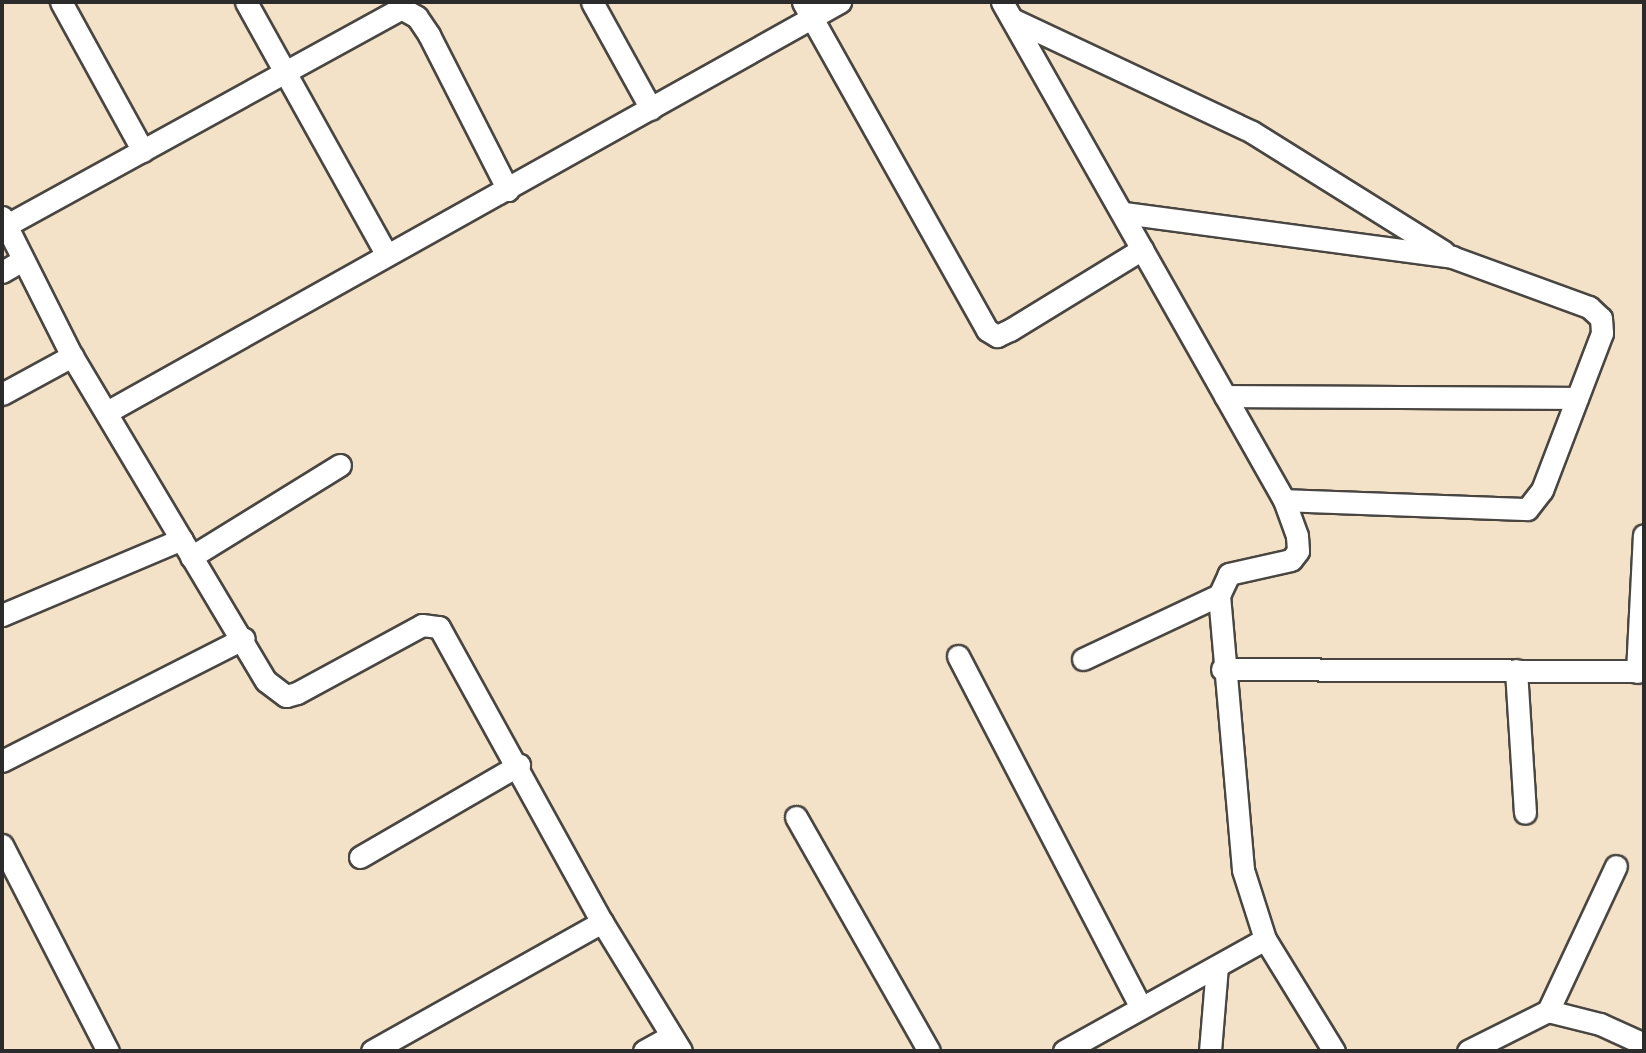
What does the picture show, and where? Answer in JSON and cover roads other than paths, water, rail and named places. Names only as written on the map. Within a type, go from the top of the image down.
[{"type":"street","points":[[61,2],[143,151]]},
{"type":"street","points":[[246,2],[386,254]]},
{"type":"street","points":[[592,2],[651,109]]},
{"type":"street","points":[[107,412],[386,254],[508,190],[651,109],[807,10],[840,2]]},
{"type":"street","points":[[508,190],[417,17],[401,8],[388,11],[284,73],[143,151],[4,221],[72,356],[186,548],[244,638],[267,681],[286,696],[422,625],[439,627],[519,765],[602,922],[676,1044],[644,1051]]},
{"type":"street","points":[[807,10],[987,330],[997,336],[1010,330],[1142,250]]},
{"type":"street","points":[[1007,11],[1124,213],[1142,250],[1284,500],[1298,551],[1292,560],[1229,574],[1219,596],[1222,668],[1243,870],[1265,939],[1334,1051]]},
{"type":"street","points":[[1007,11],[1252,132],[1452,257],[1597,312],[1602,333],[1542,491],[1527,509],[1284,500]]},
{"type":"street","points":[[1124,213],[1452,257]]},
{"type":"street","points":[[2,272],[23,260]]},
{"type":"street","points":[[2,394],[72,356]]},
{"type":"street","points":[[1225,396],[1577,398]]},
{"type":"street","points":[[2,615],[186,548],[340,465]]},
{"type":"street","points":[[1222,668],[1641,672],[1644,535]]},
{"type":"street","points":[[1083,659],[1219,596]]},
{"type":"street","points":[[2,761],[244,638]]},
{"type":"street","points":[[958,656],[1140,1006]]},
{"type":"street","points":[[1516,670],[1525,813]]},
{"type":"street","points":[[360,857],[519,765]]},
{"type":"street","points":[[796,817],[929,1051]]},
{"type":"street","points":[[2,845],[108,1051]]},
{"type":"street","points":[[1468,1051],[1548,1011],[1616,866]]},
{"type":"street","points":[[372,1051],[602,922]]},
{"type":"street","points":[[1063,1051],[1265,939]]},
{"type":"street","points":[[1210,1051],[1217,967]]},
{"type":"street","points":[[1548,1011],[1600,1024],[1644,1044]]}]
